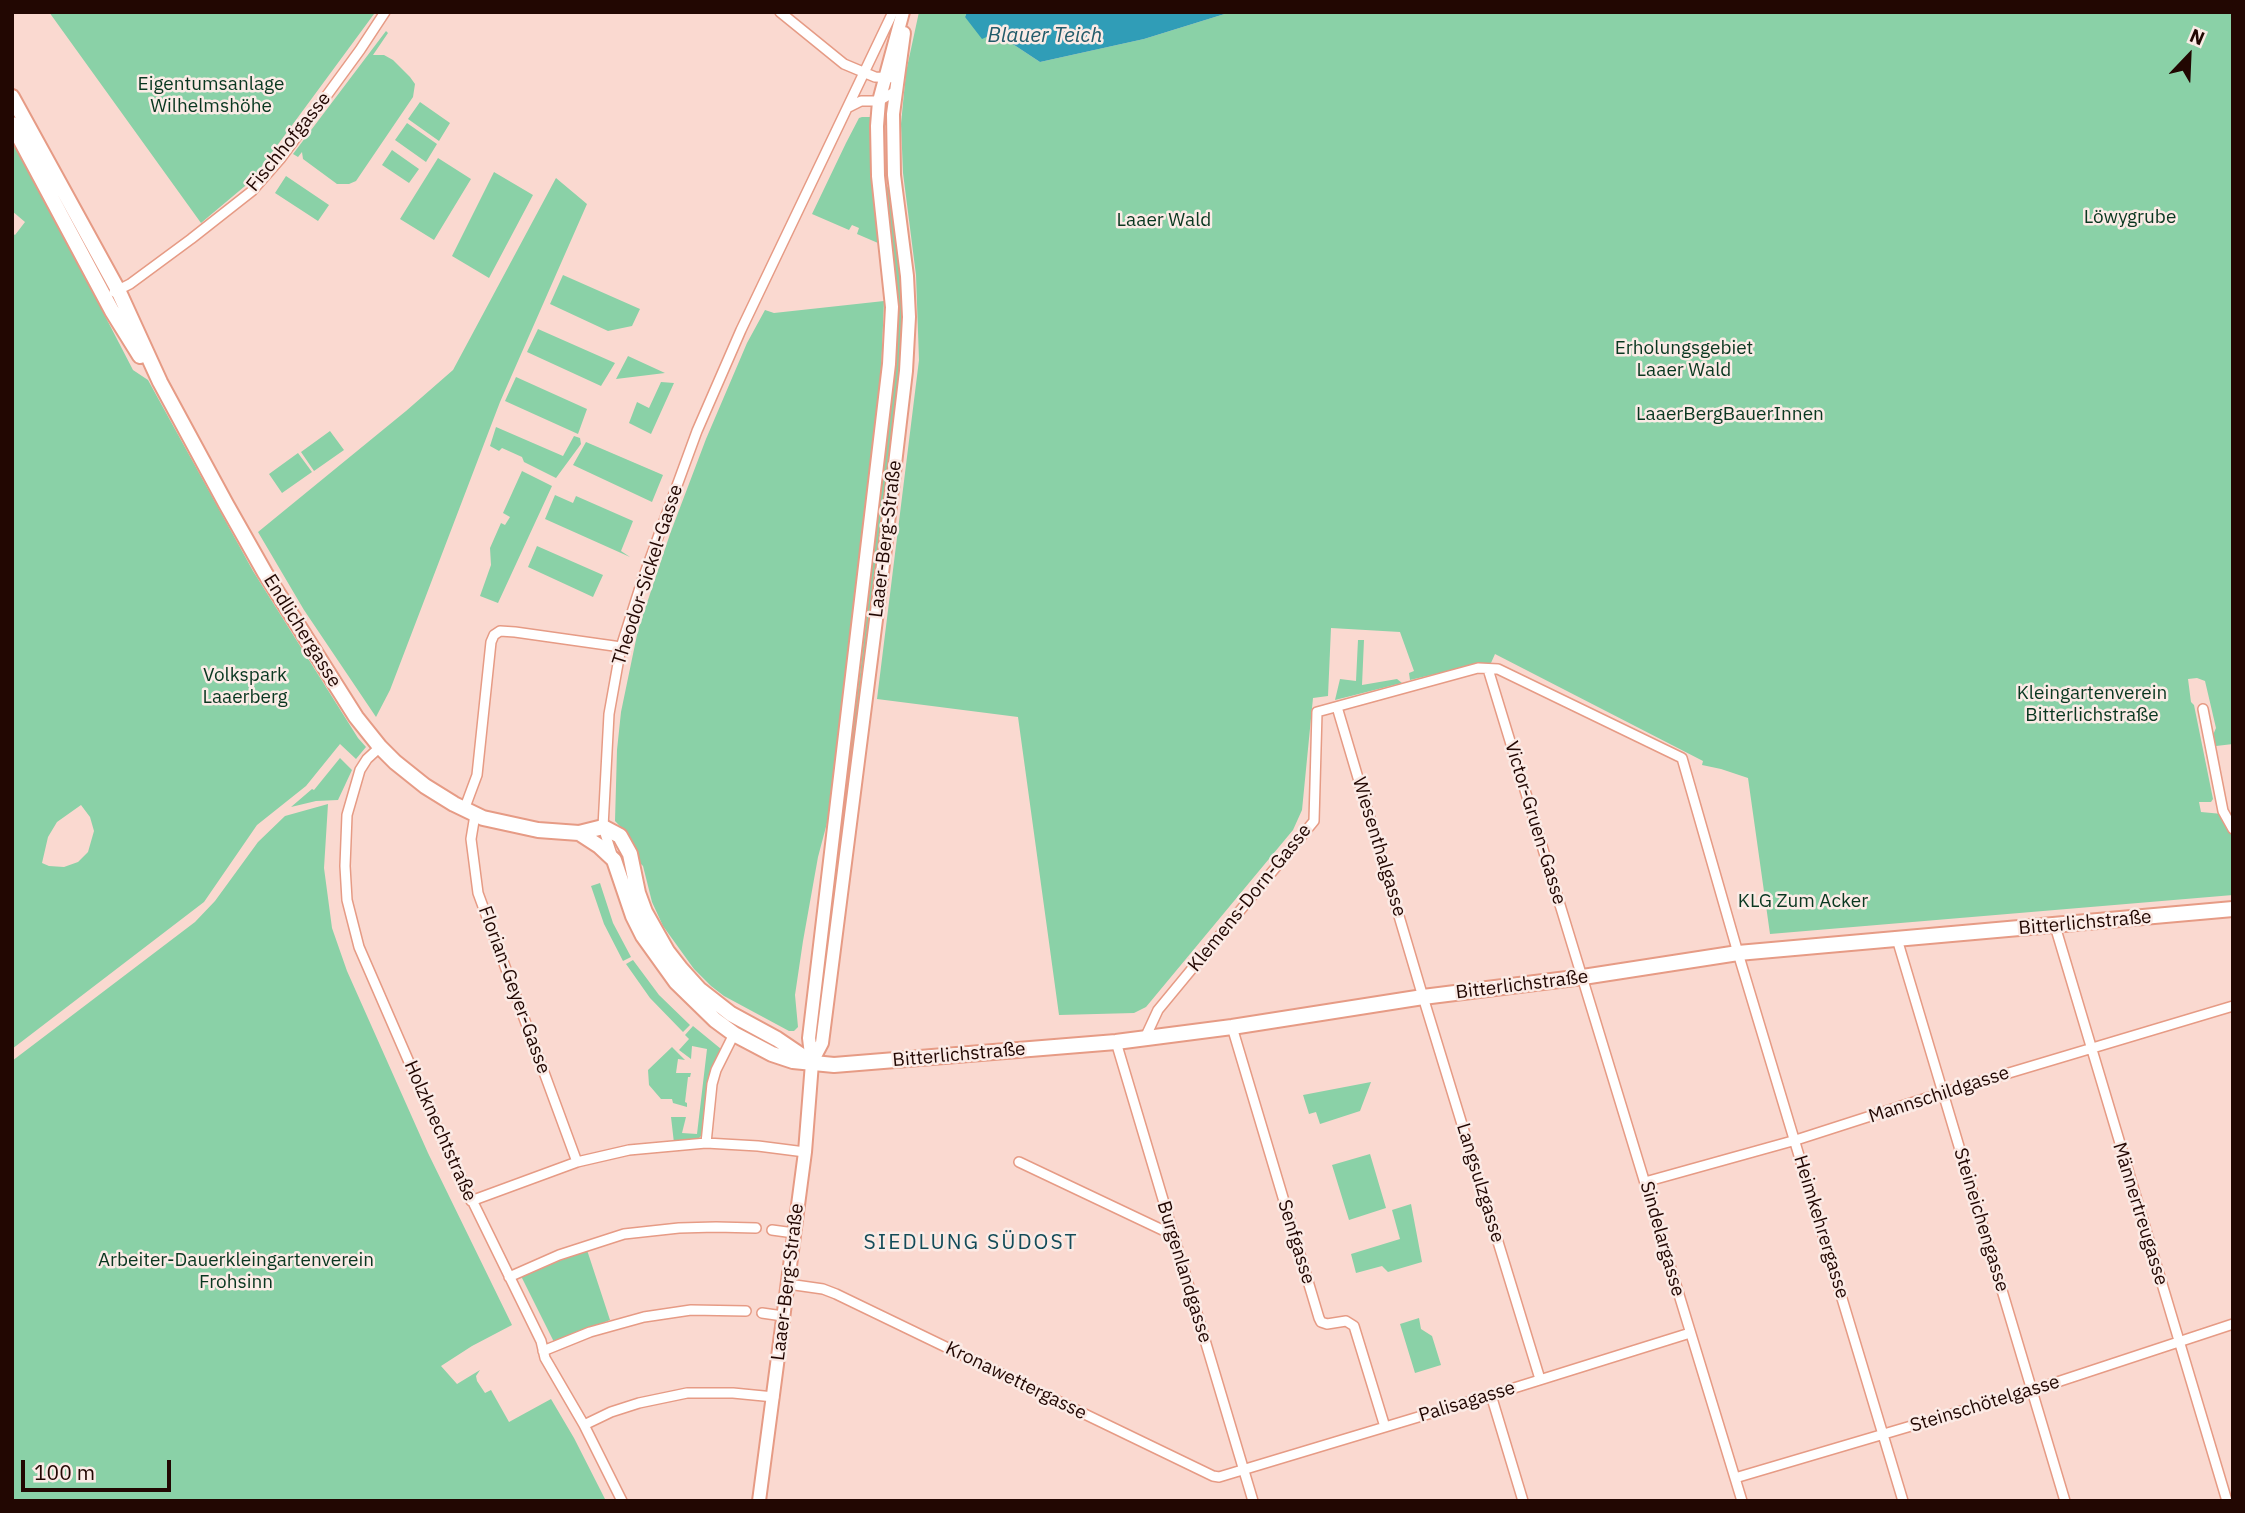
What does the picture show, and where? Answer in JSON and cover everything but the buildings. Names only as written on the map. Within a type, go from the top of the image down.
[{"type":"main road","name":"Laaer-Berg-Straße","points":[[759,1501],[804,1152],[812,1063],[809,1038],[883,423],[891,334],[889,274],[878,176],[878,101],[891,78],[905,12]]},
{"type":"main road","name":"Laaer-Berg-Straße","points":[[812,1063],[822,1043],[906,371],[909,317],[907,276],[894,175],[894,92],[891,78]]},
{"type":"main road","name":"Endlichergasse","points":[[12,97],[118,290],[160,382],[265,573],[356,717],[380,747],[425,786],[470,812],[529,829],[579,833],[603,827]]},
{"type":"main road","points":[[12,124],[104,298],[133,346],[160,382]]},
{"type":"main road","points":[[603,827],[620,836],[628,848],[645,912],[667,951],[681,969],[699,989],[732,1014],[777,1039],[812,1063]]},
{"type":"main road","points":[[579,833],[614,860],[633,916],[659,961],[676,982],[715,1020],[734,1034],[772,1054],[793,1061],[812,1063]]},
{"type":"main road","name":"Bitterlichstraße","points":[[812,1063],[841,1065],[1116,1042],[1232,1027],[1422,992],[1583,977],[1738,953],[2233,909]]},
{"type":"street","points":[[780,12],[844,64],[864,74],[891,78]]},
{"type":"street","name":"Theodor-Sickel-Gasse","points":[[603,827],[609,714],[621,647],[642,581],[697,431],[741,330],[893,12]]},
{"type":"street","name":"Fischhofgasse","points":[[104,298],[133,282],[252,191],[281,158],[384,13]]},
{"type":"street","points":[[849,107],[861,101],[878,101],[894,92]]},
{"type":"street","name":"Florian-Geyer-Gasse","points":[[577,1162],[478,893],[470,812],[494,635],[500,631],[515,632],[621,647]]},
{"type":"street","name":"Klemens-Dorn-Gasse","points":[[1145,1038],[1158,1010],[1314,821],[1317,712],[1408,686],[1478,668],[1488,668]]},
{"type":"street","name":"Heimkehrergasse","points":[[1488,668],[1498,669],[1682,758],[1903,1501]]},
{"type":"street","name":"Victor-Gruen-Gasse","points":[[1488,668],[1583,977]]},
{"type":"street","name":"Wiesenthalgasse","points":[[1337,707],[1422,992]]},
{"type":"street","points":[[2203,709],[2223,811],[2233,829]]},
{"type":"street","name":"Holzknechtstraße","points":[[380,747],[360,770],[349,802],[345,866],[347,900],[359,947],[471,1202],[541,1341],[545,1358],[584,1425],[622,1501]]},
{"type":"street","points":[[603,827],[614,860]]},
{"type":"street","name":"Männertreugasse","points":[[2055,926],[2227,1501]]},
{"type":"street","name":"Steineichengasse","points":[[1897,939],[2065,1501]]},
{"type":"street","name":"Sindelargasse","points":[[1583,977],[1742,1501]]},
{"type":"street","name":"Langsulzgasse","points":[[1422,992],[1541,1379]]},
{"type":"street","name":"Mannschildgasse","points":[[1645,1182],[1796,1140],[1942,1093],[2233,1006]]},
{"type":"street","name":"Senfgasse","points":[[1232,1027],[1319,1318],[1327,1324],[1346,1321],[1353,1326],[1385,1427]]},
{"type":"street","points":[[706,1143],[712,1084],[734,1034]]},
{"type":"street","name":"Burgenlandgasse","points":[[1116,1042],[1253,1501]]},
{"type":"street","points":[[471,1202],[577,1162],[629,1150],[706,1143],[804,1152]]},
{"type":"street","points":[[1019,1162],[1173,1234]]},
{"type":"street","points":[[509,1277],[559,1255],[624,1234],[691,1228],[756,1228]]},
{"type":"street","points":[[772,1230],[794,1233]]},
{"type":"street","name":"Kronawettergasse","points":[[788,1284],[823,1289],[836,1294],[1213,1476],[1219,1477],[1243,1469]]},
{"type":"street","points":[[543,1351],[590,1332],[644,1317],[691,1310],[746,1311]]},
{"type":"street","points":[[762,1313],[783,1316]]},
{"type":"street","name":"Steinschötelgasse","points":[[1735,1478],[2033,1390],[2233,1324]]},
{"type":"street","name":"Palisagasse","points":[[1243,1469],[1690,1333]]},
{"type":"street","points":[[584,1425],[639,1403],[687,1393],[733,1393],[774,1397]]},
{"type":"street","points":[[1491,1395],[1522,1501]]},
{"type":"green space","name":"Eigentumsanlage Wilhelmshöhe","points":[[49,12],[374,14],[251,181],[201,223]]},
{"type":"green space","name":"Erholungsgebiet Laaer Wald","points":[[919,12],[967,12],[965,17],[996,33],[1040,62],[1144,39],[1231,12],[2233,12],[2233,744],[2216,746],[2213,735],[2216,728],[2205,681],[2188,679],[2213,799],[2211,802],[2199,802],[2201,812],[2233,815],[2233,895],[1770,934],[1748,778],[1702,765],[1703,761],[1495,654],[1491,663],[1410,680],[1409,673],[1414,671],[1400,632],[1331,628],[1328,696],[1313,698],[1302,810],[1293,830],[1146,1007],[1134,1013],[1059,1015],[1018,717],[877,699],[919,360],[916,275],[903,173],[901,124],[906,72]]},
{"type":"green space","points":[[386,31],[388,33],[373,55],[384,55],[393,60],[410,77],[415,84],[413,97],[356,181],[337,184],[303,159],[302,152],[298,157],[293,154]]},
{"type":"green space","points":[[420,102],[450,123],[439,141],[408,119]]},
{"type":"green space","points":[[862,117],[871,117],[871,176],[878,243],[857,234],[859,228],[852,225],[849,230],[812,214],[846,143]]},
{"type":"green space","points":[[407,123],[437,144],[426,162],[395,140]]},
{"type":"green space","name":"Volkspark Laaerberg","points":[[12,135],[97,293],[104,314],[133,370],[148,380],[253,571],[366,747],[356,759],[340,744],[306,786],[257,825],[204,902],[12,1049],[12,233],[15,235],[25,222],[12,211]],"holes":[[[81,805],[90,817],[94,831],[88,852],[78,862],[64,867],[42,863],[48,837],[57,822]]]},
{"type":"green space","points":[[392,150],[419,169],[409,183],[382,165]]},
{"type":"green space","points":[[438,158],[471,179],[434,240],[400,219]]},
{"type":"green space","points":[[494,172],[533,195],[489,278],[452,256]]},
{"type":"green space","points":[[286,176],[329,205],[318,221],[275,193]]},
{"type":"green space","points":[[556,178],[587,204],[500,402],[390,690],[376,717],[304,610],[258,532],[453,370]]},
{"type":"green space","points":[[885,183],[890,191],[899,262],[903,325],[901,360],[822,990],[828,919],[860,674],[896,361],[897,323]]},
{"type":"green space","points":[[563,275],[640,309],[632,326],[608,331],[550,304]]},
{"type":"green space","points":[[884,301],[881,373],[841,730],[827,823],[818,857],[795,995],[798,1027],[789,1031],[724,996],[711,986],[694,969],[663,926],[652,902],[636,848],[615,821],[621,712],[638,630],[670,534],[706,439],[747,343],[765,310],[774,313]]},
{"type":"green space","points":[[538,329],[615,363],[601,386],[527,352]]},
{"type":"green space","points":[[628,356],[665,373],[616,379]]},
{"type":"green space","points":[[516,377],[587,409],[578,434],[505,401]]},
{"type":"green space","points":[[661,382],[674,383],[651,434],[629,423],[637,402],[649,408]]},
{"type":"green space","points":[[496,427],[563,456],[574,436],[580,438],[581,444],[556,478],[524,462],[522,457],[490,446]]},
{"type":"green space","points":[[330,431],[344,450],[314,471],[301,452]]},
{"type":"green space","points":[[586,442],[663,475],[652,502],[573,465]]},
{"type":"green space","points":[[298,453],[312,472],[282,493],[269,474]]},
{"type":"green space","points":[[522,471],[552,486],[498,603],[480,596],[491,565],[490,548],[501,523],[505,525],[510,517],[503,513]]},
{"type":"green space","points":[[555,495],[573,503],[576,496],[633,521],[621,551],[630,557],[545,519]]},
{"type":"green space","points":[[537,546],[603,575],[593,597],[528,567]]},
{"type":"green space","points":[[1358,640],[1364,640],[1362,685],[1397,679],[1402,683],[1335,700],[1340,679],[1356,681]]},
{"type":"green space","points":[[340,758],[352,770],[338,800],[316,801],[291,807],[314,790]]},
{"type":"green space","name":"Arbeiter-Dauerkleingartenverein Frohsinn","points":[[328,804],[324,868],[332,928],[347,971],[428,1153],[512,1325],[441,1366],[457,1384],[480,1370],[476,1376],[477,1381],[485,1393],[491,1390],[509,1422],[551,1399],[606,1501],[12,1501],[12,1061],[195,922],[215,901],[258,842],[285,816]]},
{"type":"green space","points":[[600,883],[613,923],[631,957],[623,961],[604,924],[591,886]]},
{"type":"green space","points":[[633,960],[659,995],[690,1025],[683,1032],[650,998],[626,964]]},
{"type":"green space","points":[[693,1026],[721,1049],[710,1080],[702,1135],[697,1140],[674,1143],[671,1117],[686,1117],[682,1133],[697,1134],[707,1049],[692,1046],[691,1059],[679,1050],[689,1039],[685,1035]]},
{"type":"green space","points":[[672,1047],[685,1060],[678,1059],[676,1073],[691,1073],[688,1077],[685,1102],[687,1107],[673,1103],[672,1099],[661,1099],[649,1085],[648,1070]]},
{"type":"green space","points":[[1371,1082],[1360,1111],[1320,1124],[1316,1112],[1309,1114],[1303,1095]]},
{"type":"green space","points":[[1370,1154],[1386,1208],[1349,1220],[1332,1165]]},
{"type":"green space","points":[[1411,1204],[1422,1262],[1388,1272],[1382,1266],[1356,1273],[1351,1254],[1400,1239],[1392,1210]]},
{"type":"green space","points":[[587,1250],[610,1320],[554,1342],[521,1276]]},
{"type":"green space","points":[[1419,1318],[1421,1329],[1432,1336],[1441,1365],[1415,1373],[1400,1324]]},
{"type":"water","name":"Blauer Teich","points":[[967,12],[1231,12],[1144,39],[1040,62],[996,33],[982,39],[965,17]]},
{"type":"district","name":"SIEDLUNG SÜDOST","points":[[971,1243]]},
{"type":"park label","name":"Löwygrube","points":[[2130,218]]},
{"type":"park label","name":"Laaer Wald","points":[[1164,221]]},
{"type":"park label","name":"LaaerBergBauerInnen","points":[[1730,415]]},
{"type":"park label","name":"Kleingartenverein Bitterlichstraße","points":[[2092,705]]},
{"type":"park label","name":"KLG Zum Acker","points":[[1803,902]]}]
